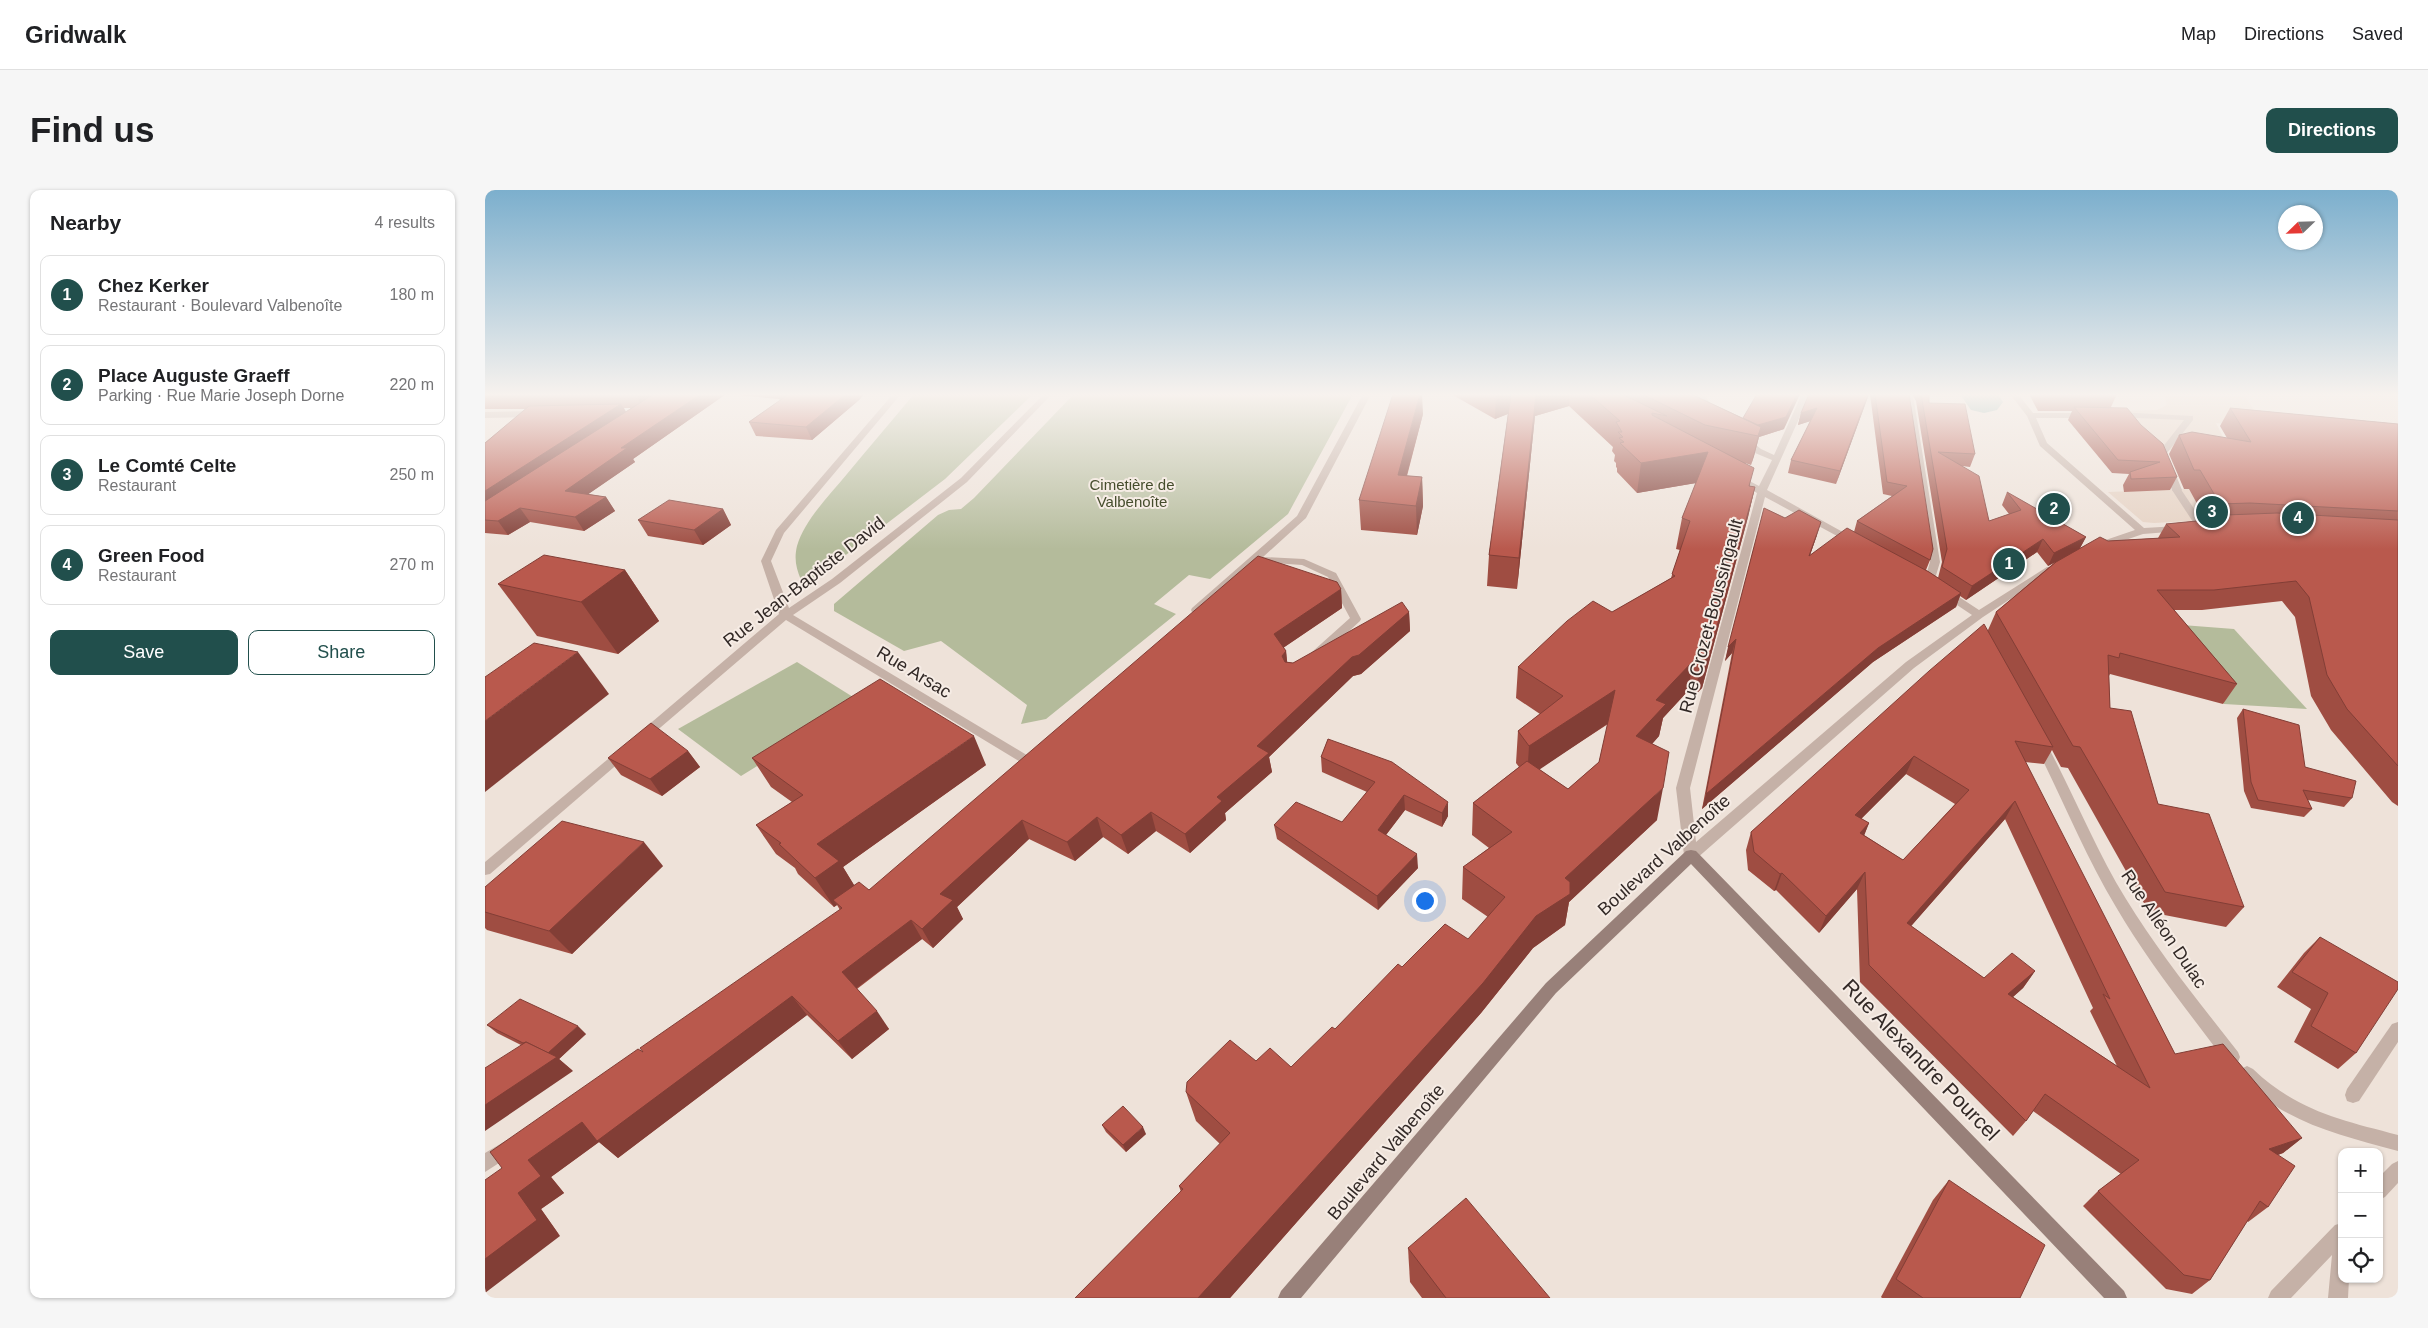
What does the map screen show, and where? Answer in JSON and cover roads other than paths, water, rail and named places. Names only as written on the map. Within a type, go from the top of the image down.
[{"type":"main road","name":"Boulevard Valbenoîte","points":[[1288,1298],[1551,988],[1691,855]]},
{"type":"main road","name":"Rue Alexandre Pourcel","points":[[1691,855],[2117,1298]]},
{"type":"street","points":[[785,615],[767,561],[779,532],[853,446]]},
{"type":"street","name":"Rue Jean-Baptiste David","points":[[485,870],[785,615],[836,581],[964,480],[997,446]]},
{"type":"street","points":[[1187,617],[1301,518],[1339,446]]},
{"type":"street","points":[[1752,446],[1758,451],[1777,459]]},
{"type":"street","name":"Rue Crozet-Boussingault","points":[[1691,855],[1683,788],[1763,492],[1783,446]]},
{"type":"street","points":[[1917,446],[1935,562],[1925,579],[1976,617],[1980,634]]},
{"type":"street","points":[[2045,446],[2142,531]]},
{"type":"street","points":[[2086,551],[2142,531],[2206,528],[2177,490],[2161,453],[2167,446]]},
{"type":"street","points":[[1729,474],[1860,544]]},
{"type":"street","points":[[1253,559],[1304,562],[1332,575],[1356,619],[1306,664]]},
{"type":"street","name":"Boulevard Valbenoîte","points":[[1691,855],[1910,666],[1976,617],[2063,563]]},
{"type":"street","name":"Rue Arsac","points":[[785,615],[1029,757],[1013,771]]},
{"type":"street","name":"Rue Alléon Dulac","points":[[2032,728],[2107,880],[2128,915],[2150,948],[2253,1082],[2293,1111],[2312,1119],[2398,1143]]},
{"type":"street","points":[[2353,1095],[2398,1029]]},
{"type":"street","points":[[485,1163],[517,1141]]},
{"type":"street","points":[[2383,1187],[2398,1170]]},
{"type":"street","points":[[2278,1298],[2338,1236]]},
{"type":"street","points":[[2338,1298],[2339,1283]]},
{"type":"place","name":"Place Auguste Graeff","points":[[2054,509]]},
{"type":"place","name":"Le Comté Celte","points":[[2212,512]]},
{"type":"place","name":"Green Food","points":[[2298,518]]},
{"type":"place","name":"Chez Kerker","points":[[2009,564]]},
{"type":"park label","name":"Cimetière de Valbenoîte","points":[[1132,494]]}]
